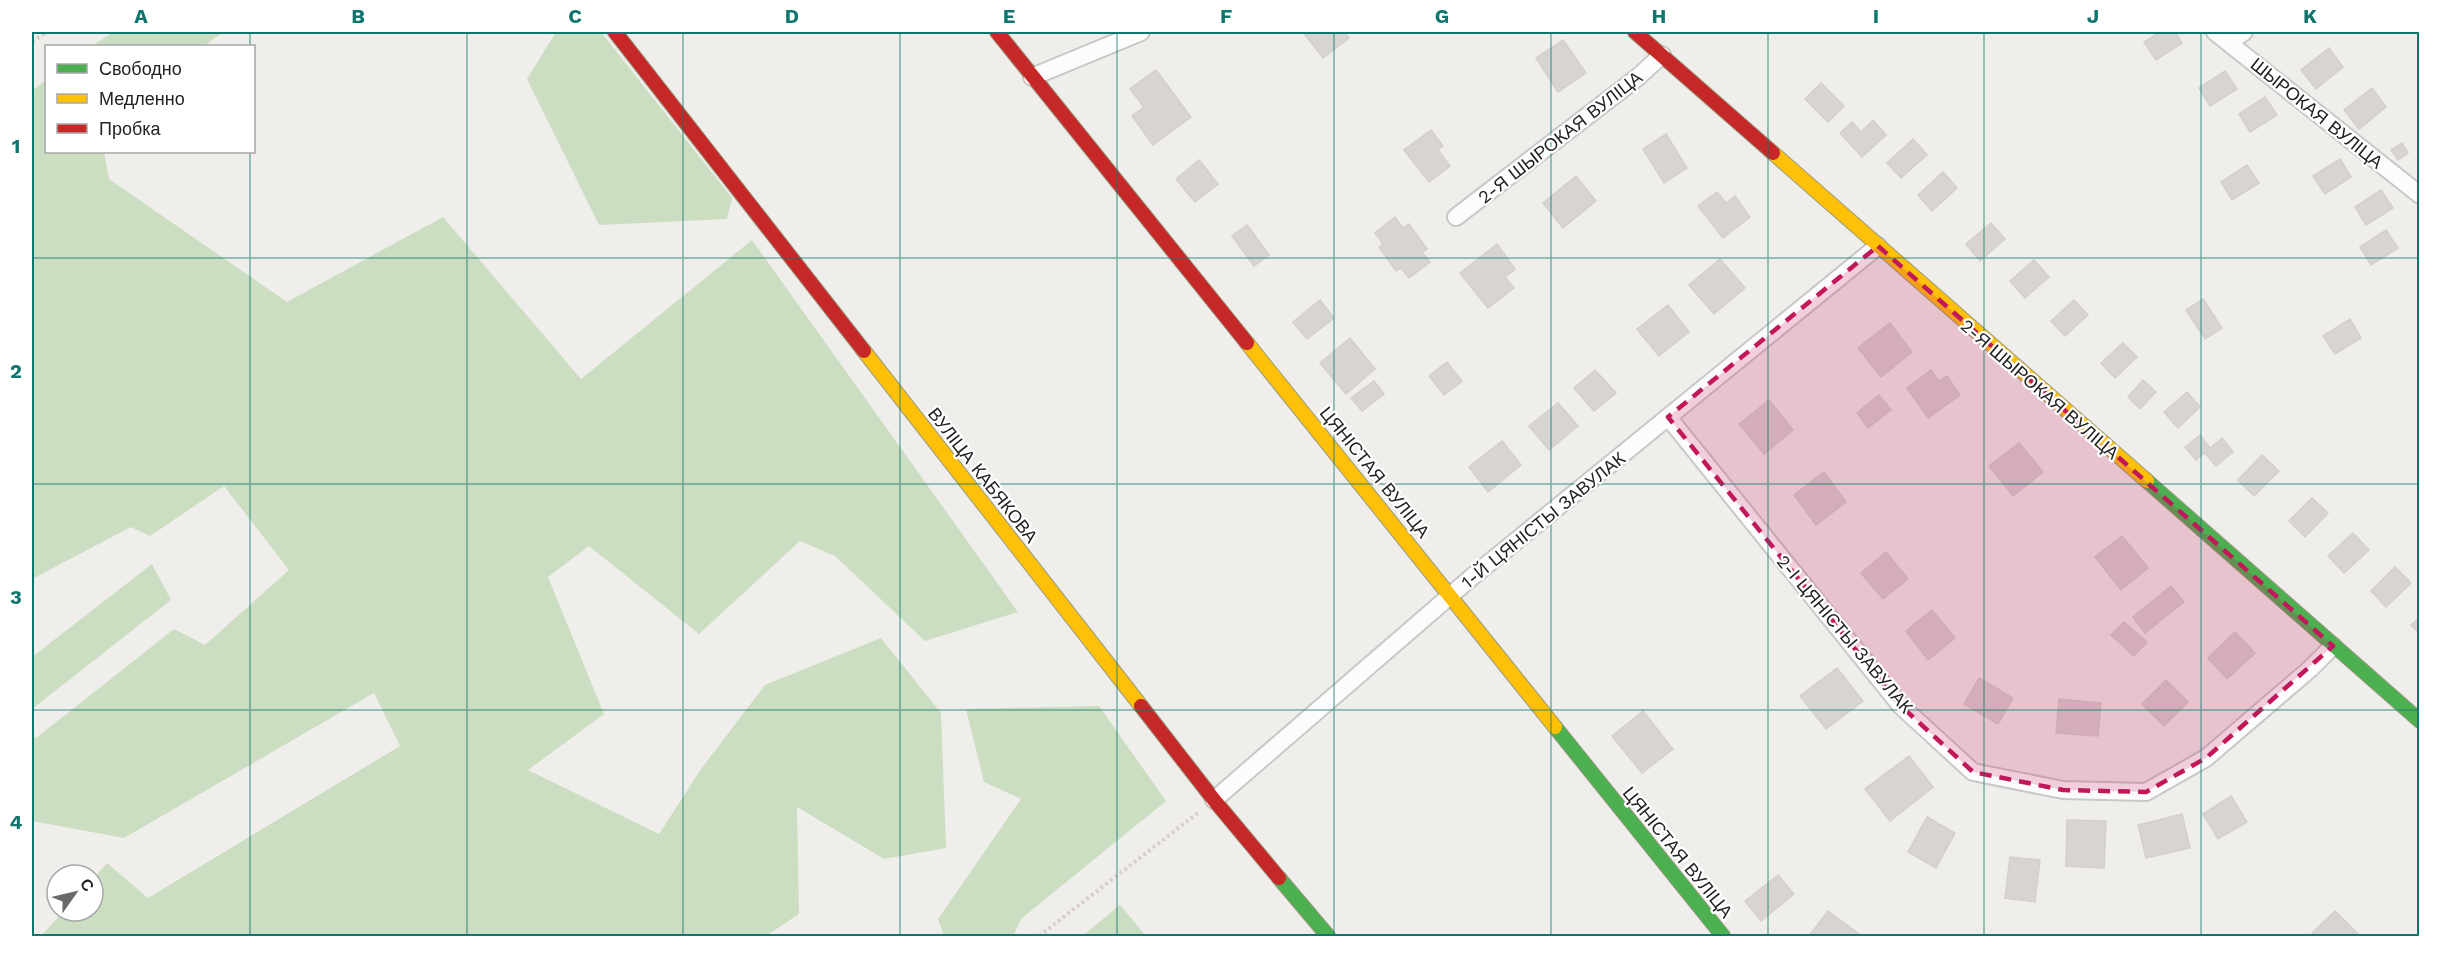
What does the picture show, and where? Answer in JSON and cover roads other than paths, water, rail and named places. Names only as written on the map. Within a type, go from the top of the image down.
[{"type":"street","name":"ВУЛІЦА КАБЯКОВА","points":[[615,32],[1214,800],[1328,936]]},
{"type":"street","name":"ЦЯНІСТАЯ ВУЛІЦА","points":[[997,32],[1723,936]]},
{"type":"street","points":[[1032,77],[1141,32]]},
{"type":"street","name":"2-Я ШЫРОКАЯ ВУЛІЦА","points":[[1635,32],[2420,722]]},
{"type":"street","name":"ШЫРОКАЯ ВУЛІЦА","points":[[2215,32],[2420,195]]},
{"type":"street","points":[[2229,43],[2244,32]]},
{"type":"street","name":"2-Я ШЫРОКАЯ ВУЛІЦА","points":[[1456,217],[1638,77],[1662,55]]},
{"type":"street","name":"1-Й ЦЯНІСТЫ ЗАВУЛАК","points":[[1214,800],[1451,595],[1878,246]]},
{"type":"street","name":"2-І ЦЯНІСТЫ ЗАВУЛАК","points":[[1668,417],[1901,706],[1973,772],[2063,790],[2145,792],[2206,758],[2310,669],[2333,646]]}]
